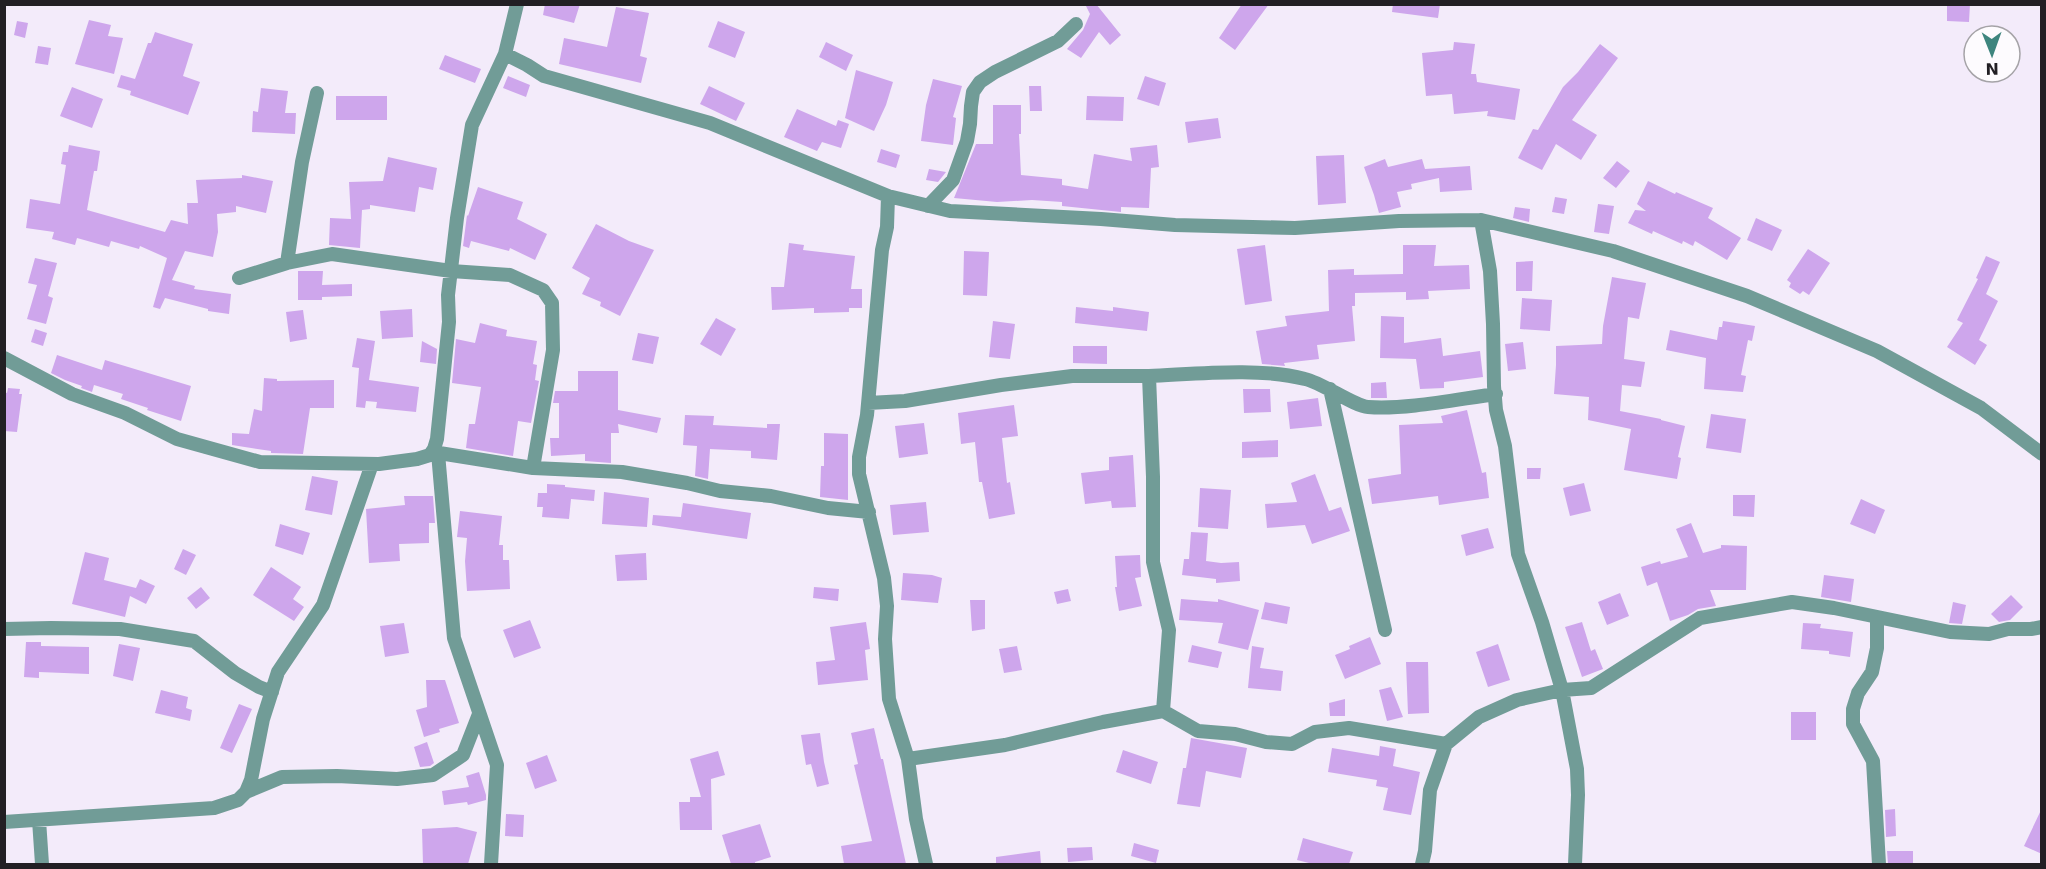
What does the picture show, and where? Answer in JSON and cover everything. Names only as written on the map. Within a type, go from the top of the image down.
[{"type":"street","points":[[491,864],[497,765],[454,638],[435,452],[448,332],[448,295],[457,218],[472,125],[505,54],[517,4]]},
{"type":"street","points":[[928,206],[953,180],[968,141],[973,92],[980,82],[995,72],[1058,41],[1076,24]]},
{"type":"street","points":[[505,54],[527,64],[544,76],[710,123],[888,196],[950,211],[1175,225],[1295,228],[1399,221],[1481,220],[1613,250],[1758,301],[1877,351],[1981,408],[2042,454]]},
{"type":"street","points":[[287,263],[302,162],[317,93]]},
{"type":"street","points":[[888,196],[887,227],[882,250],[859,474],[884,578],[889,699],[908,759],[916,819],[926,864]]},
{"type":"street","points":[[1481,220],[1490,271],[1496,410],[1505,446],[1518,554],[1542,622],[1562,690],[1577,769],[1575,864]]},
{"type":"street","points":[[239,278],[287,263],[332,254],[451,271],[510,275],[543,290],[552,303],[553,350],[533,468]]},
{"type":"street","points":[[4,358],[72,394],[118,410],[177,439],[260,462],[372,464],[417,459],[435,452],[533,468],[622,472],[720,491],[771,496],[828,508],[869,512]]},
{"type":"street","points":[[868,403],[905,401],[1072,376],[1260,373],[1305,379],[1365,407],[1404,405],[1496,394]]},
{"type":"street","points":[[1149,376],[1153,477],[1153,562],[1169,630],[1163,711]]},
{"type":"street","points":[[1330,389],[1385,630]]},
{"type":"street","points":[[4,822],[214,808],[238,800],[246,792],[251,780],[263,719],[278,672],[323,604],[372,464]]},
{"type":"street","points":[[1422,864],[1430,790],[1446,744],[1479,717],[1516,700],[1562,690],[1592,688],[1700,618],[1792,602],[1960,633],[1989,634],[2008,629],[2042,627]]},
{"type":"street","points":[[1877,617],[1877,648],[1872,672],[1858,693],[1853,724],[1873,761],[1879,864]]},
{"type":"street","points":[[4,629],[120,629],[194,641],[235,673],[272,692]]},
{"type":"street","points":[[908,759],[1005,745],[1103,722],[1163,711],[1198,731],[1235,734],[1266,742],[1292,744],[1315,732],[1349,728],[1446,744]]},
{"type":"street","points":[[246,792],[282,777],[337,776],[397,779],[433,776],[463,755],[479,714]]},
{"type":"street","points":[[39,820],[42,864]]},
{"type":"building","points":[[545,4],[580,4],[574,23],[543,15]]},
{"type":"building","points":[[1085,4],[1096,4],[1121,35],[1110,45],[1099,32],[1081,58],[1067,49],[1083,30],[1090,14]]},
{"type":"building","points":[[1242,4],[1269,4],[1235,50],[1219,38]]},
{"type":"building","points":[[1393,4],[1440,4],[1438,18],[1392,12]]},
{"type":"building","points":[[1947,4],[1970,4],[1969,22],[1947,21]]},
{"type":"building","points":[[616,7],[649,13],[640,56],[647,58],[641,83],[559,64],[564,38],[607,47]]},
{"type":"building","points":[[89,20],[111,25],[108,36],[123,38],[114,74],[75,64]]},
{"type":"building","points":[[17,21],[28,23],[25,38],[14,35]]},
{"type":"building","points":[[718,21],[745,32],[735,58],[708,47]]},
{"type":"building","points":[[155,32],[193,44],[183,76],[200,82],[188,115],[130,95],[131,91],[117,87],[121,75],[135,79],[148,43],[151,43]]},
{"type":"building","points":[[826,42],[853,55],[846,71],[819,57]]},
{"type":"building","points":[[1454,42],[1475,44],[1471,74],[1476,74],[1477,82],[1520,89],[1515,120],[1487,116],[1488,111],[1454,114],[1452,94],[1426,96],[1422,53],[1453,50]]},
{"type":"building","points":[[1600,44],[1618,58],[1572,120],[1597,135],[1581,160],[1556,144],[1542,170],[1518,158],[1533,129],[1538,130],[1563,87]]},
{"type":"building","points":[[38,46],[51,48],[48,65],[35,63]]},
{"type":"building","points":[[445,55],[481,69],[475,83],[439,69]]},
{"type":"building","points":[[856,70],[893,82],[874,131],[845,118]]},
{"type":"building","points":[[508,76],[530,85],[526,97],[503,88]]},
{"type":"building","points":[[1145,76],[1166,83],[1159,106],[1137,99]]},
{"type":"building","points":[[933,79],[962,86],[953,117],[956,118],[953,145],[921,141],[926,105]]},
{"type":"building","points":[[709,86],[745,103],[736,121],[700,104]]},
{"type":"building","points":[[1029,86],[1041,86],[1042,111],[1030,111]]},
{"type":"building","points":[[72,87],[103,99],[92,128],[60,116]]},
{"type":"building","points":[[261,88],[288,91],[285,113],[296,113],[295,134],[252,132],[253,111],[258,112]]},
{"type":"building","points":[[336,96],[387,96],[387,120],[336,120]]},
{"type":"building","points":[[1087,96],[1124,97],[1123,121],[1086,120]]},
{"type":"building","points":[[993,105],[1021,105],[1021,134],[1019,134],[1021,175],[1062,179],[1062,185],[1088,189],[1094,154],[1132,161],[1130,148],[1157,145],[1159,167],[1151,168],[1149,208],[1121,207],[1121,212],[1062,206],[1062,202],[1032,200],[997,202],[954,198],[976,144],[993,144]]},
{"type":"building","points":[[797,109],[836,126],[838,120],[849,124],[841,148],[822,142],[817,151],[784,137]]},
{"type":"building","points":[[1218,118],[1221,138],[1188,143],[1185,122]]},
{"type":"building","points":[[69,145],[100,151],[87,210],[165,232],[171,220],[188,224],[187,203],[198,203],[196,180],[242,178],[242,175],[273,181],[266,213],[236,206],[236,212],[217,214],[218,232],[213,257],[185,251],[172,280],[195,286],[194,289],[231,294],[229,314],[208,311],[208,309],[165,298],[160,309],[153,307],[167,258],[140,246],[139,249],[111,241],[109,247],[77,238],[75,245],[52,239],[54,232],[26,228],[30,199],[60,204],[66,165],[61,164],[63,152],[68,152]]},
{"type":"building","points":[[881,149],[900,155],[896,168],[877,162]]},
{"type":"building","points":[[1344,155],[1346,203],[1318,205],[1316,156]]},
{"type":"building","points":[[388,157],[437,168],[433,190],[419,187],[415,212],[370,205],[370,209],[362,210],[360,248],[329,245],[330,218],[351,219],[349,182],[383,181]]},
{"type":"building","points":[[1385,159],[1388,167],[1422,159],[1425,169],[1470,166],[1472,190],[1440,192],[1439,178],[1411,184],[1412,189],[1397,192],[1401,207],[1379,213],[1364,167]]},
{"type":"building","points":[[1617,161],[1630,171],[1616,188],[1603,178]]},
{"type":"building","points":[[929,169],[946,172],[938,182],[926,180]]},
{"type":"building","points":[[1648,181],[1713,208],[1708,218],[1741,238],[1727,260],[1695,241],[1693,246],[1683,241],[1682,244],[1628,223],[1635,210],[1646,211],[1637,204]]},
{"type":"building","points":[[478,187],[523,202],[517,219],[547,234],[535,260],[510,248],[509,251],[471,241],[469,248],[463,246],[467,215]]},
{"type":"building","points":[[1555,197],[1567,199],[1564,214],[1552,212]]},
{"type":"building","points":[[1598,204],[1614,206],[1609,234],[1594,232]]},
{"type":"building","points":[[1515,207],[1530,209],[1529,222],[1513,218]]},
{"type":"building","points":[[1756,218],[1782,230],[1772,251],[1747,240]]},
{"type":"building","points":[[596,224],[629,241],[654,250],[620,316],[600,306],[601,302],[582,294],[590,278],[572,268]]},
{"type":"building","points":[[789,243],[804,245],[803,250],[855,256],[851,289],[862,289],[862,308],[849,308],[849,312],[814,313],[814,308],[772,310],[771,287],[784,287]]},
{"type":"building","points":[[1265,245],[1272,301],[1245,305],[1237,249]]},
{"type":"building","points":[[1403,245],[1436,245],[1434,266],[1469,265],[1470,289],[1428,291],[1429,299],[1406,300],[1406,292],[1355,293],[1355,306],[1352,306],[1355,341],[1317,345],[1319,359],[1284,363],[1285,366],[1262,364],[1256,331],[1287,326],[1285,316],[1329,311],[1328,270],[1354,269],[1354,275],[1403,274]]},
{"type":"building","points":[[1808,249],[1830,263],[1809,295],[1803,291],[1800,294],[1789,287],[1791,283],[1787,280]]},
{"type":"building","points":[[964,251],[989,252],[987,296],[963,295]]},
{"type":"building","points":[[1986,256],[2000,262],[1986,294],[1998,301],[1979,340],[1987,345],[1975,365],[1947,347],[1963,323],[1957,320],[1978,279],[1976,278]]},
{"type":"building","points":[[35,258],[57,263],[48,296],[53,298],[46,324],[27,319],[37,285],[28,283]]},
{"type":"building","points":[[1533,261],[1532,291],[1516,291],[1516,262]]},
{"type":"building","points":[[298,271],[323,271],[322,285],[352,284],[352,296],[298,300]]},
{"type":"building","points":[[1612,277],[1646,283],[1639,319],[1628,317],[1624,359],[1645,362],[1641,387],[1622,385],[1620,411],[1685,426],[1678,457],[1681,458],[1677,479],[1624,470],[1631,429],[1588,420],[1589,397],[1554,394],[1556,346],[1602,344]]},
{"type":"building","points":[[1522,298],[1552,300],[1550,331],[1520,329]]},
{"type":"building","points":[[1076,307],[1113,311],[1113,307],[1149,312],[1147,331],[1075,323]]},
{"type":"building","points":[[412,309],[413,337],[382,339],[380,311]]},
{"type":"building","points":[[303,310],[307,339],[290,342],[286,312]]},
{"type":"building","points":[[1381,316],[1404,317],[1404,343],[1441,338],[1443,356],[1480,351],[1483,377],[1444,382],[1444,388],[1420,389],[1416,359],[1380,358]]},
{"type":"building","points":[[716,318],[736,329],[721,356],[700,344]]},
{"type":"building","points":[[993,321],[1015,324],[1010,359],[989,357]]},
{"type":"building","points":[[1723,321],[1755,326],[1752,341],[1748,340],[1741,375],[1746,376],[1743,392],[1704,389],[1706,358],[1666,350],[1670,330],[1717,340],[1719,327],[1722,327]]},
{"type":"building","points":[[480,323],[507,330],[506,336],[537,341],[533,364],[537,365],[535,380],[539,381],[531,423],[518,421],[513,456],[466,448],[469,424],[475,424],[481,387],[452,383],[456,339],[475,343]]},
{"type":"building","points":[[35,329],[47,333],[43,346],[31,342]]},
{"type":"building","points":[[638,333],[659,337],[653,364],[632,360]]},
{"type":"building","points":[[357,338],[375,341],[369,380],[419,387],[416,412],[376,408],[377,402],[366,401],[365,408],[356,407],[359,368],[352,367]]},
{"type":"building","points":[[422,341],[437,349],[436,364],[420,362]]},
{"type":"building","points":[[1523,342],[1526,369],[1508,371],[1505,344]]},
{"type":"building","points":[[1073,346],[1107,346],[1107,364],[1073,363]]},
{"type":"building","points":[[57,355],[102,370],[105,360],[191,386],[181,421],[121,399],[123,394],[94,385],[92,392],[51,373]]},
{"type":"building","points":[[578,371],[618,371],[618,410],[661,418],[657,433],[618,424],[619,433],[611,433],[611,463],[585,461],[585,454],[551,456],[550,438],[559,438],[559,403],[553,403],[555,391],[578,391]]},
{"type":"building","points":[[264,378],[277,379],[277,381],[334,380],[334,408],[310,408],[303,454],[271,453],[271,451],[232,445],[232,433],[249,434],[254,409],[262,411]]},
{"type":"building","points":[[1386,382],[1387,398],[1371,398],[1371,383]]},
{"type":"building","points":[[8,388],[20,389],[19,394],[22,394],[17,432],[4,431],[4,392],[7,393]]},
{"type":"building","points":[[1243,389],[1270,389],[1271,412],[1244,413]]},
{"type":"building","points":[[1318,398],[1322,426],[1290,429],[1287,402]]},
{"type":"building","points":[[1014,405],[1018,436],[1002,438],[1007,483],[1010,482],[1015,514],[989,519],[982,482],[979,482],[975,442],[961,444],[958,413]]},
{"type":"building","points":[[1467,410],[1482,473],[1486,472],[1489,498],[1439,505],[1438,496],[1372,504],[1368,479],[1401,474],[1399,425],[1443,423],[1441,416]]},
{"type":"building","points":[[1711,414],[1746,419],[1741,453],[1706,448]]},
{"type":"building","points":[[685,415],[714,416],[713,425],[767,428],[767,424],[780,424],[777,460],[751,458],[751,451],[710,449],[708,479],[695,476],[697,446],[683,445]]},
{"type":"building","points":[[924,423],[928,454],[899,458],[895,426]]},
{"type":"building","points":[[824,433],[848,434],[848,500],[820,497],[821,466],[824,466]]},
{"type":"building","points":[[1278,440],[1278,457],[1242,458],[1242,442]]},
{"type":"building","points":[[1133,455],[1136,507],[1112,508],[1111,501],[1085,504],[1081,473],[1109,470],[1109,457]]},
{"type":"building","points":[[1527,468],[1541,468],[1540,479],[1527,479]]},
{"type":"building","points":[[1315,474],[1329,511],[1341,507],[1350,531],[1312,544],[1305,525],[1267,528],[1265,504],[1297,502],[1291,483]]},
{"type":"building","points":[[312,476],[338,481],[332,515],[305,510]]},
{"type":"building","points":[[1584,483],[1591,511],[1570,516],[1563,488]]},
{"type":"building","points":[[547,484],[595,490],[594,501],[571,499],[569,519],[542,517],[543,507],[537,507],[538,493],[547,493]]},
{"type":"building","points":[[1200,488],[1231,490],[1228,529],[1198,527]]},
{"type":"building","points":[[604,492],[649,498],[647,527],[602,524]]},
{"type":"building","points":[[1733,495],[1755,495],[1754,517],[1733,516]]},
{"type":"building","points":[[404,496],[433,496],[435,523],[429,523],[429,543],[399,544],[400,561],[369,563],[366,509],[405,505]]},
{"type":"building","points":[[1861,499],[1885,510],[1875,534],[1850,524]]},
{"type":"building","points":[[926,502],[929,532],[893,535],[890,505]]},
{"type":"building","points":[[683,503],[751,513],[747,539],[652,525],[653,515],[681,517]]},
{"type":"building","points":[[460,511],[502,516],[499,545],[503,545],[503,560],[509,560],[510,589],[467,591],[465,561],[467,538],[457,537]]},
{"type":"building","points":[[1691,523],[1703,553],[1721,548],[1721,545],[1747,546],[1746,590],[1710,590],[1716,606],[1698,609],[1670,621],[1657,582],[1647,586],[1641,567],[1660,561],[1661,564],[1688,557],[1676,529]]},
{"type":"building","points":[[280,524],[310,533],[303,555],[275,546]]},
{"type":"building","points":[[1488,528],[1494,548],[1466,556],[1461,535]]},
{"type":"building","points":[[1191,532],[1208,533],[1206,561],[1239,562],[1240,581],[1216,583],[1216,579],[1182,575],[1184,559],[1189,559]]},
{"type":"building","points":[[183,549],[196,555],[186,575],[174,569]]},
{"type":"building","points":[[85,552],[109,558],[104,580],[136,588],[140,579],[155,586],[146,604],[130,596],[125,617],[72,604]]},
{"type":"building","points":[[646,553],[647,580],[617,581],[615,555]]},
{"type":"building","points":[[1140,555],[1141,577],[1135,578],[1142,606],[1119,611],[1115,587],[1117,587],[1115,556]]},
{"type":"building","points":[[271,567],[301,587],[293,599],[304,607],[294,621],[253,595]]},
{"type":"building","points":[[903,573],[942,578],[938,603],[901,600]]},
{"type":"building","points":[[1824,575],[1854,579],[1851,602],[1821,597]]},
{"type":"building","points":[[201,587],[210,598],[196,609],[187,598]]},
{"type":"building","points":[[814,587],[839,589],[838,601],[813,598]]},
{"type":"building","points":[[1068,589],[1071,601],[1057,604],[1054,592]]},
{"type":"building","points":[[1620,593],[1629,616],[1607,625],[1598,602]]},
{"type":"building","points":[[2011,595],[2023,607],[2010,620],[1999,622],[1991,614]]},
{"type":"building","points":[[1181,599],[1218,602],[1218,599],[1259,610],[1248,650],[1218,643],[1223,623],[1179,620]]},
{"type":"building","points":[[970,600],[985,600],[985,629],[972,631]]},
{"type":"building","points":[[1265,602],[1290,607],[1287,624],[1261,619]]},
{"type":"building","points":[[1953,602],[1966,605],[1962,624],[1949,623]]},
{"type":"building","points":[[530,620],[541,648],[514,658],[503,630]]},
{"type":"building","points":[[866,622],[870,649],[865,650],[868,680],[818,685],[816,662],[835,660],[830,627]]},
{"type":"building","points":[[1582,622],[1591,651],[1595,649],[1603,669],[1582,677],[1565,627]]},
{"type":"building","points":[[404,623],[409,653],[385,657],[380,626]]},
{"type":"building","points":[[1803,623],[1821,624],[1820,628],[1853,632],[1850,657],[1829,654],[1829,651],[1801,649]]},
{"type":"building","points":[[1370,637],[1381,664],[1345,679],[1335,655]]},
{"type":"building","points":[[26,642],[41,642],[41,646],[89,647],[89,674],[39,672],[39,678],[24,677]]},
{"type":"building","points":[[119,644],[140,648],[133,681],[113,676]]},
{"type":"building","points":[[1498,644],[1510,680],[1488,687],[1476,652]]},
{"type":"building","points":[[1192,645],[1222,652],[1218,668],[1188,662]]},
{"type":"building","points":[[1017,646],[1022,670],[1004,673],[999,649]]},
{"type":"building","points":[[1252,646],[1264,648],[1260,668],[1283,671],[1281,691],[1248,688]]},
{"type":"building","points":[[1406,662],[1428,662],[1429,713],[1408,714]]},
{"type":"building","points":[[426,680],[445,680],[459,723],[439,729],[440,732],[424,737],[416,710],[427,707]]},
{"type":"building","points":[[1391,687],[1403,717],[1387,721],[1379,690]]},
{"type":"building","points":[[161,690],[188,697],[186,708],[192,710],[190,721],[155,713]]},
{"type":"building","points":[[1345,699],[1345,716],[1330,716],[1329,703]]},
{"type":"building","points":[[239,704],[252,709],[232,753],[220,748]]},
{"type":"building","points":[[1791,712],[1816,712],[1816,740],[1791,740]]},
{"type":"building","points":[[874,728],[906,864],[844,864],[841,846],[872,841],[854,765],[858,764],[851,733]]},
{"type":"building","points":[[820,733],[829,784],[817,787],[811,764],[806,765],[801,735]]},
{"type":"building","points":[[1191,738],[1247,748],[1241,778],[1206,771],[1200,807],[1177,804]]},
{"type":"building","points":[[427,742],[434,763],[420,767],[414,747]]},
{"type":"building","points":[[1380,746],[1396,749],[1393,766],[1420,772],[1411,815],[1383,810],[1388,788],[1376,786],[1377,780],[1328,772],[1332,748],[1379,756]]},
{"type":"building","points":[[1123,750],[1158,762],[1151,784],[1116,772]]},
{"type":"building","points":[[718,751],[725,775],[711,779],[712,830],[680,830],[679,802],[690,802],[690,797],[701,797],[690,759]]},
{"type":"building","points":[[547,755],[557,781],[535,789],[526,763]]},
{"type":"building","points":[[479,772],[486,800],[468,805],[467,802],[444,805],[442,791],[469,787],[466,776]]},
{"type":"building","points":[[2042,808],[2042,854],[2024,846]]},
{"type":"building","points":[[1895,809],[1896,836],[1886,837],[1885,810]]},
{"type":"building","points":[[506,814],[524,815],[523,837],[505,836]]},
{"type":"building","points":[[760,824],[771,857],[755,862],[755,864],[731,864],[722,835]]},
{"type":"building","points":[[457,827],[477,832],[468,864],[423,864],[422,829]]},
{"type":"building","points":[[1303,838],[1353,852],[1349,864],[1313,864],[1297,860]]},
{"type":"building","points":[[1134,843],[1159,850],[1156,863],[1131,856]]},
{"type":"building","points":[[1092,847],[1093,860],[1068,862],[1067,848]]},
{"type":"building","points":[[1040,851],[1041,864],[996,864],[996,857]]},
{"type":"building","points":[[1887,851],[1913,851],[1913,864],[1888,864]]}]
